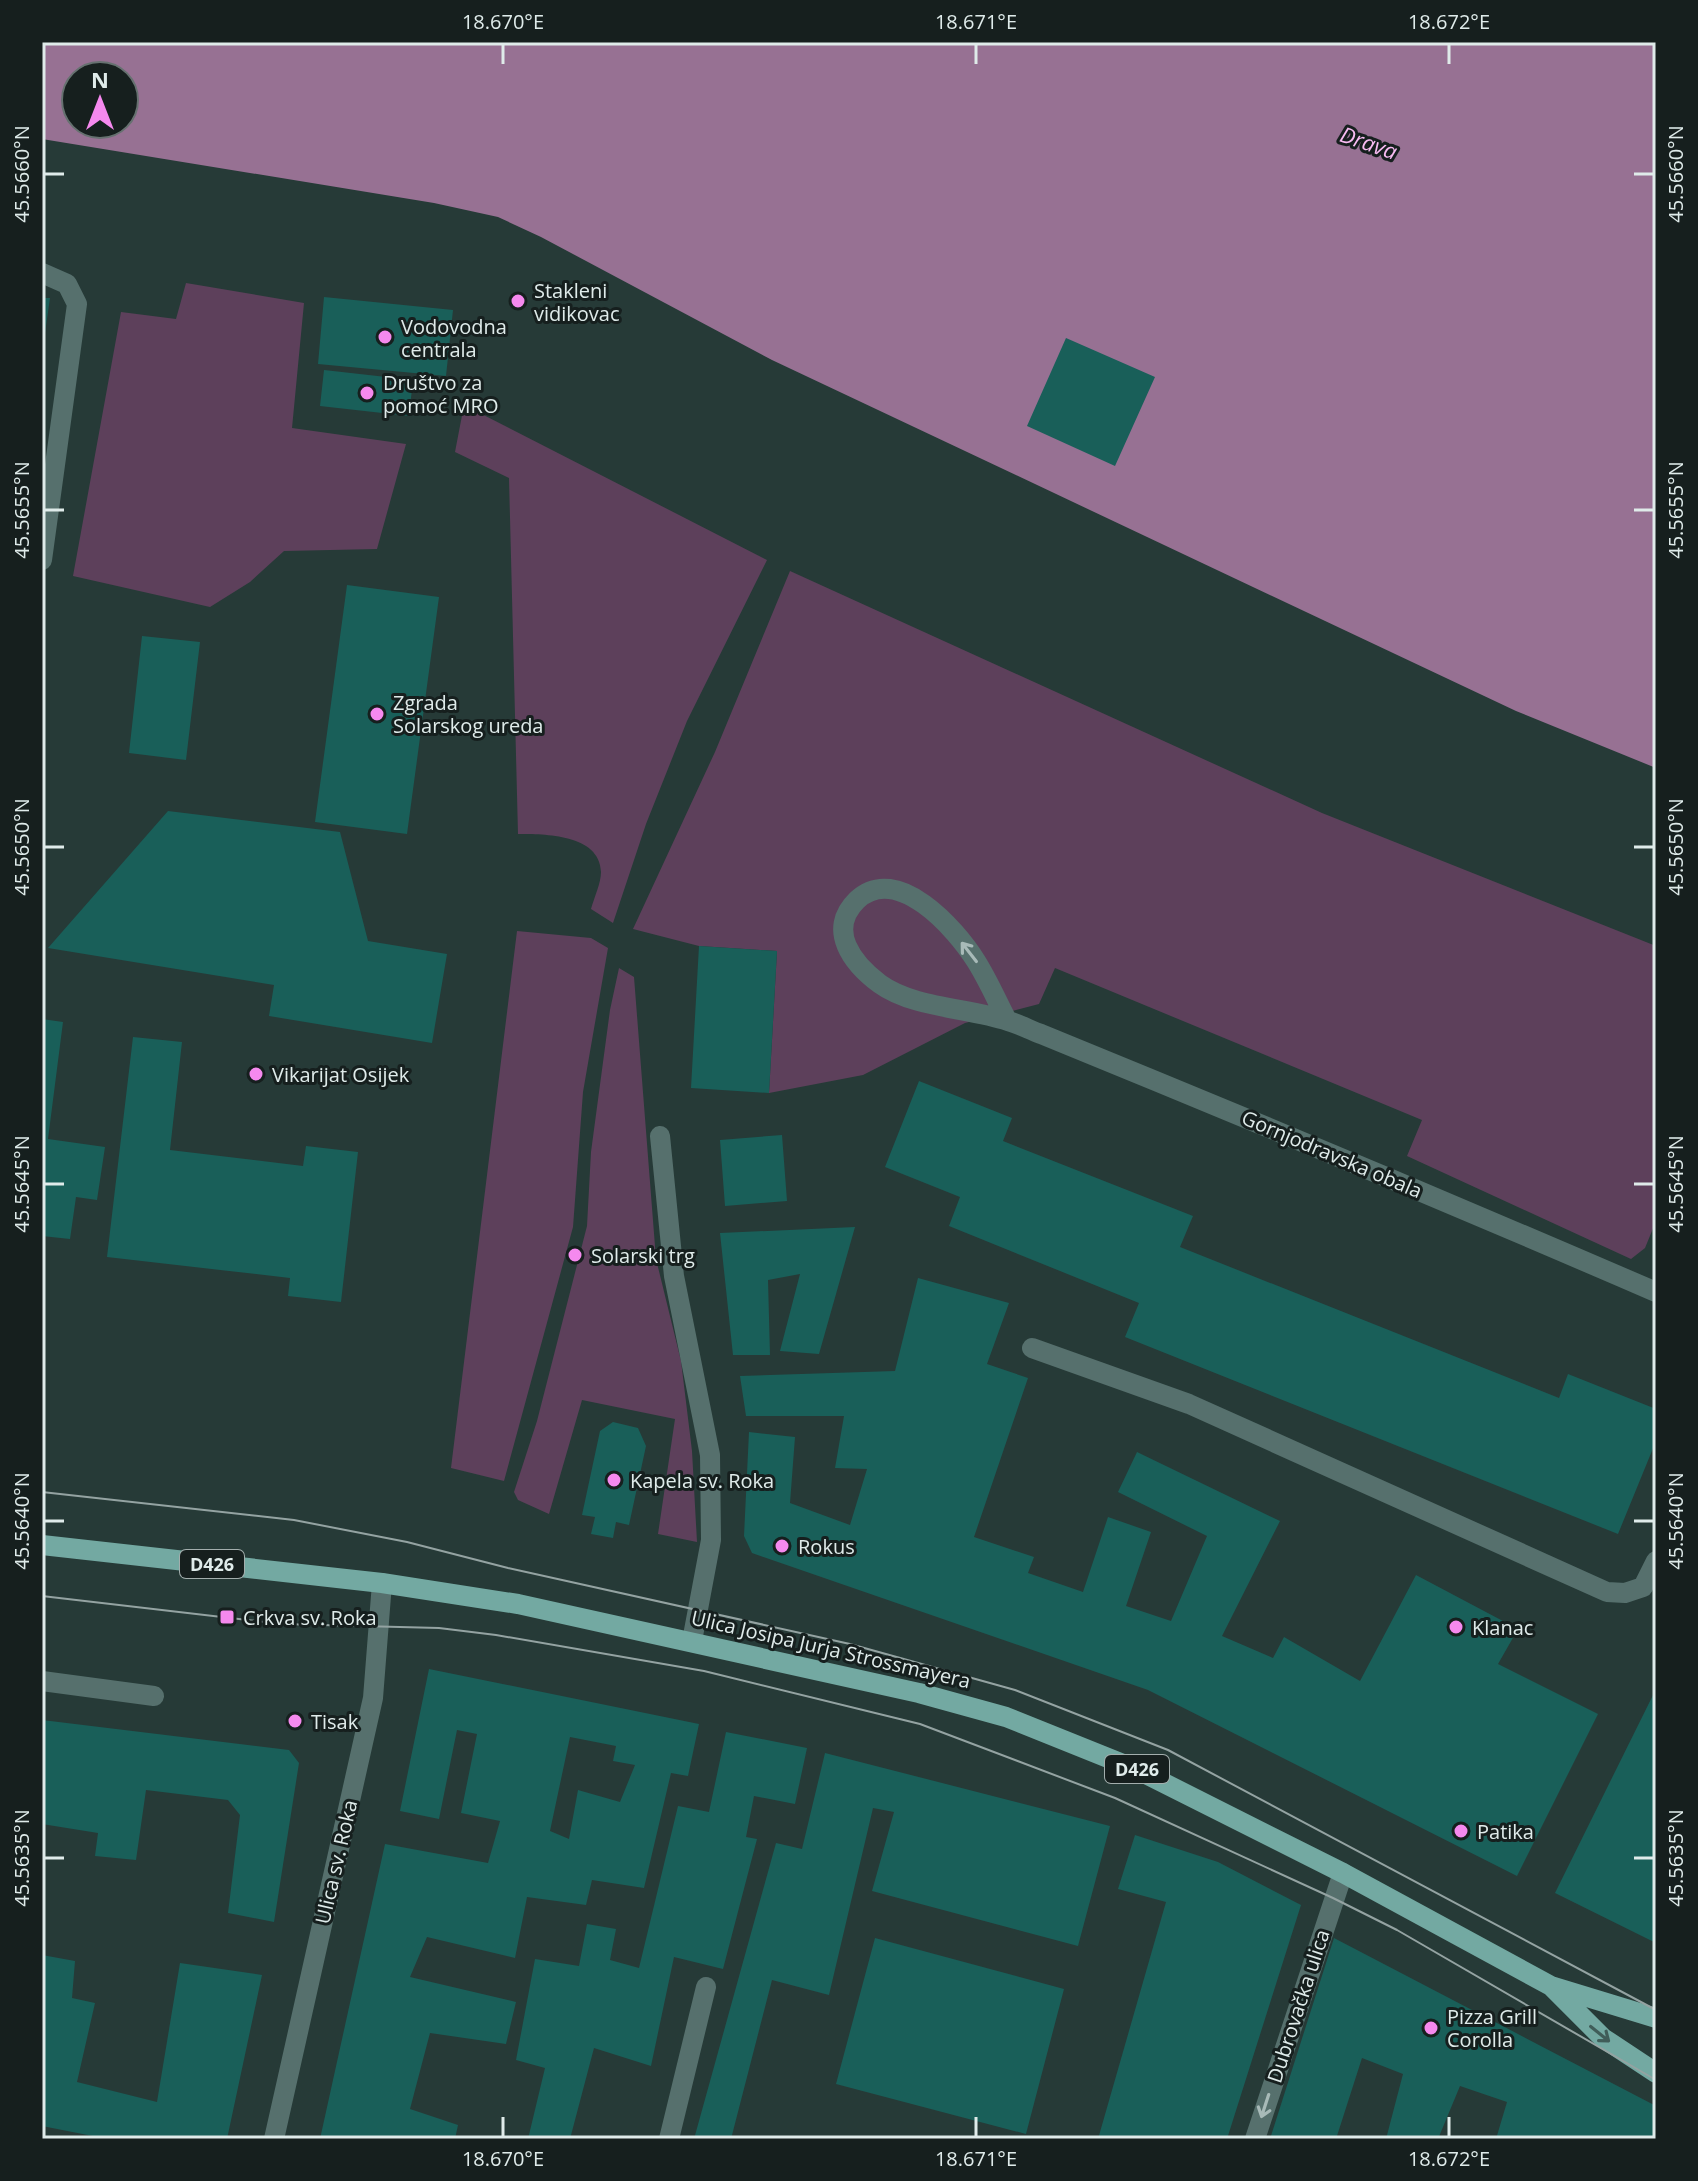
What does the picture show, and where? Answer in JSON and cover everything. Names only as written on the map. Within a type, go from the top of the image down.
[{"type":"main road","name":"Ulica Josipa Jurja Strossmayera","points":[[42,1545],[382,1583],[518,1604],[919,1693],[1006,1717],[1138,1770],[1343,1873],[1551,1986],[1656,2018]]},
{"type":"main road","name":"Ulica Josipa Jurja Strossmayera","points":[[1551,1986],[1603,2038],[1656,2073]]},
{"type":"street","points":[[42,273],[67,284],[73,292],[77,319],[42,560]]},
{"type":"street","name":"Gornjodravska obala","points":[[1007,1020],[975,960],[932,909],[906,893],[880,888],[858,899],[843,921],[844,943],[857,964],[884,987],[934,1005],[1007,1020],[1288,1134],[1656,1292]]},
{"type":"street","points":[[660,1136],[674,1276],[710,1455],[711,1540],[692,1641]]},
{"type":"street","points":[[1032,1348],[1189,1404],[1607,1592],[1625,1593],[1643,1587],[1656,1561]]},
{"type":"street","name":"Ulica sv. Roka","points":[[274,2139],[373,1698],[382,1583]]},
{"type":"street","points":[[42,1681],[154,1696]]},
{"type":"street","name":"Dubrovačka ulica","points":[[1255,2139],[1343,1873]]},
{"type":"street","points":[[669,2139],[706,1987]]},
{"type":"shaded area","points":[[186,283],[304,303],[292,428],[406,444],[377,549],[284,551],[250,582],[210,607],[73,576],[121,312],[176,319]]},
{"type":"shaded area","points":[[464,405],[767,560],[687,721],[646,824],[613,923],[591,909],[601,872],[598,859],[591,850],[569,839],[518,834],[509,478],[455,452]]},
{"type":"shaded area","points":[[790,571],[1322,813],[1656,946],[1656,1221],[1645,1248],[1631,1259],[1407,1156],[1422,1120],[1055,968],[1039,1004],[965,1023],[863,1075],[769,1093],[777,951],[699,946],[633,929],[715,752]]},
{"type":"shaded area","points":[[517,931],[591,938],[608,948],[583,1092],[573,1227],[504,1481],[451,1468]]},
{"type":"shaded area","points":[[619,968],[634,977],[656,1259],[681,1361],[692,1451],[697,1542],[658,1534],[675,1419],[582,1400],[549,1514],[518,1500],[514,1492],[537,1421],[587,1226],[591,1152],[610,1010]]},
{"type":"water","name":"Drava","points":[[42,42],[1656,42],[1656,768],[1516,711],[772,360],[498,217],[434,203],[42,139]]},
{"type":"building","name":"Vodovodna centrala","points":[[324,297],[453,310],[446,376],[318,364]]},
{"type":"building","points":[[42,298],[50,298],[44,340],[42,340]]},
{"type":"building","points":[[1066,338],[1155,377],[1115,466],[1027,426]]},
{"type":"building","name":"Društvo za pomoć MRO","points":[[324,370],[413,380],[409,416],[320,406]]},
{"type":"building","name":"Zgrada Solarskog ureda","points":[[347,585],[439,597],[407,834],[315,822]]},
{"type":"building","points":[[142,636],[200,642],[186,760],[129,753]]},
{"type":"building","points":[[168,811],[340,832],[368,941],[447,954],[432,1043],[269,1016],[274,985],[48,948]]},
{"type":"building","points":[[699,946],[777,951],[769,1093],[691,1088]]},
{"type":"building","points":[[42,1019],[63,1022],[48,1139],[105,1147],[97,1200],[76,1197],[70,1239],[42,1236]]},
{"type":"building","points":[[133,1037],[182,1042],[170,1150],[303,1166],[306,1146],[358,1152],[341,1302],[288,1296],[290,1278],[107,1257]]},
{"type":"building","points":[[919,1081],[1012,1118],[1003,1141],[1193,1216],[1180,1247],[1559,1398],[1568,1374],[1656,1409],[1656,1441],[1618,1534],[1125,1337],[1139,1303],[949,1226],[960,1197],[885,1167]]},
{"type":"building","points":[[782,1135],[787,1201],[725,1206],[720,1140]]},
{"type":"building","points":[[855,1227],[819,1354],[780,1351],[800,1274],[768,1280],[770,1355],[733,1355],[720,1233]]},
{"type":"building","points":[[918,1278],[1009,1303],[987,1364],[1028,1378],[974,1537],[1034,1557],[1028,1573],[1083,1592],[1108,1517],[1151,1532],[1126,1606],[1171,1621],[1207,1536],[1118,1492],[1137,1452],[1280,1521],[1222,1636],[1273,1658],[1284,1637],[1360,1681],[1416,1575],[1518,1629],[1498,1664],[1598,1714],[1517,1876],[1148,1690],[752,1553],[744,1536],[749,1432],[795,1437],[790,1503],[850,1525],[867,1469],[835,1468],[844,1416],[746,1416],[740,1376],[895,1371]]},
{"type":"building","name":"Kapela sv. Roka","points":[[613,1422],[638,1428],[646,1446],[629,1525],[616,1522],[613,1538],[591,1534],[595,1517],[582,1515],[600,1431]]},
{"type":"building","points":[[429,1669],[699,1724],[688,1776],[671,1773],[644,1888],[592,1880],[586,1905],[527,1897],[515,1958],[427,1937],[410,1977],[516,2002],[506,2044],[430,2033],[410,2109],[458,2125],[455,2139],[320,2139],[385,1844],[488,1863],[500,1821],[461,1813],[477,1734],[457,1730],[439,1819],[400,1811]],"holes":[[[570,1737],[616,1746],[613,1761],[635,1765],[620,1802],[578,1790],[569,1839],[550,1831]]]},
{"type":"building","points":[[1656,1689],[1656,1943],[1555,1893]]},
{"type":"building","points":[[42,1720],[289,1750],[299,1763],[274,1922],[228,1913],[240,1815],[228,1800],[146,1790],[136,1860],[95,1856],[98,1833],[42,1824]]},
{"type":"building","points":[[726,1732],[807,1748],[795,1804],[754,1796],[746,1837],[757,1839],[723,1969],[674,1957],[651,2066],[594,2048],[570,2139],[528,2139],[545,2068],[516,2060],[535,1959],[579,1966],[587,1924],[616,1929],[610,1960],[639,1968],[678,1806],[709,1812]]},
{"type":"building","points":[[825,1753],[1110,1826],[1078,1946],[872,1891],[894,1812],[873,1808],[829,1995],[772,1980],[731,2139],[694,2139],[776,1843],[802,1849]]},
{"type":"building","points":[[1135,1835],[1218,1862],[1301,1905],[1227,2139],[1098,2139],[1166,1902],[1118,1889]]},
{"type":"building","points":[[875,1938],[1064,1989],[1026,2134],[836,2084]]},
{"type":"building","points":[[1334,1938],[1656,2106],[1656,2139],[1496,2139],[1507,2102],[1460,2086],[1438,2139],[1386,2139],[1403,2074],[1362,2058],[1336,2139],[1270,2139]]},
{"type":"building","points":[[42,1955],[75,1961],[72,1998],[95,2003],[77,2082],[157,2102],[180,1963],[262,1975],[227,2139],[108,2139],[42,2126]]},
{"type":"tram line","points":[[42,1492],[294,1520],[407,1542],[508,1568],[850,1644],[1015,1690],[1168,1750],[1656,2010]]},
{"type":"tram line","points":[[42,1596],[282,1624],[439,1628],[496,1635],[704,1671],[920,1724],[1115,1798],[1333,1898],[1397,1930],[1656,2080]]},
{"type":"place","name":"Stakleni vidikovac","points":[[518,301]]},
{"type":"place","name":"Vodovodna centrala","points":[[385,337]]},
{"type":"place","name":"Društvo za pomoć MRO","points":[[367,393]]},
{"type":"place","name":"Zgrada Solarskog ureda","points":[[377,714]]},
{"type":"place","name":"Vikarijat Osijek","points":[[256,1074]]},
{"type":"place","name":"Solarski trg","points":[[575,1255]]},
{"type":"place","name":"Kapela sv. Roka","points":[[614,1480]]},
{"type":"place","name":"Rokus","points":[[782,1546]]},
{"type":"place","name":"Crkva sv. Roka","points":[[227,1617]]},
{"type":"place","name":"Klanac","points":[[1456,1627]]},
{"type":"place","name":"Tisak","points":[[295,1721]]},
{"type":"place","name":"Patika","points":[[1461,1831]]},
{"type":"place","name":"Pizza Grill Corolla","points":[[1431,2028]]}]
